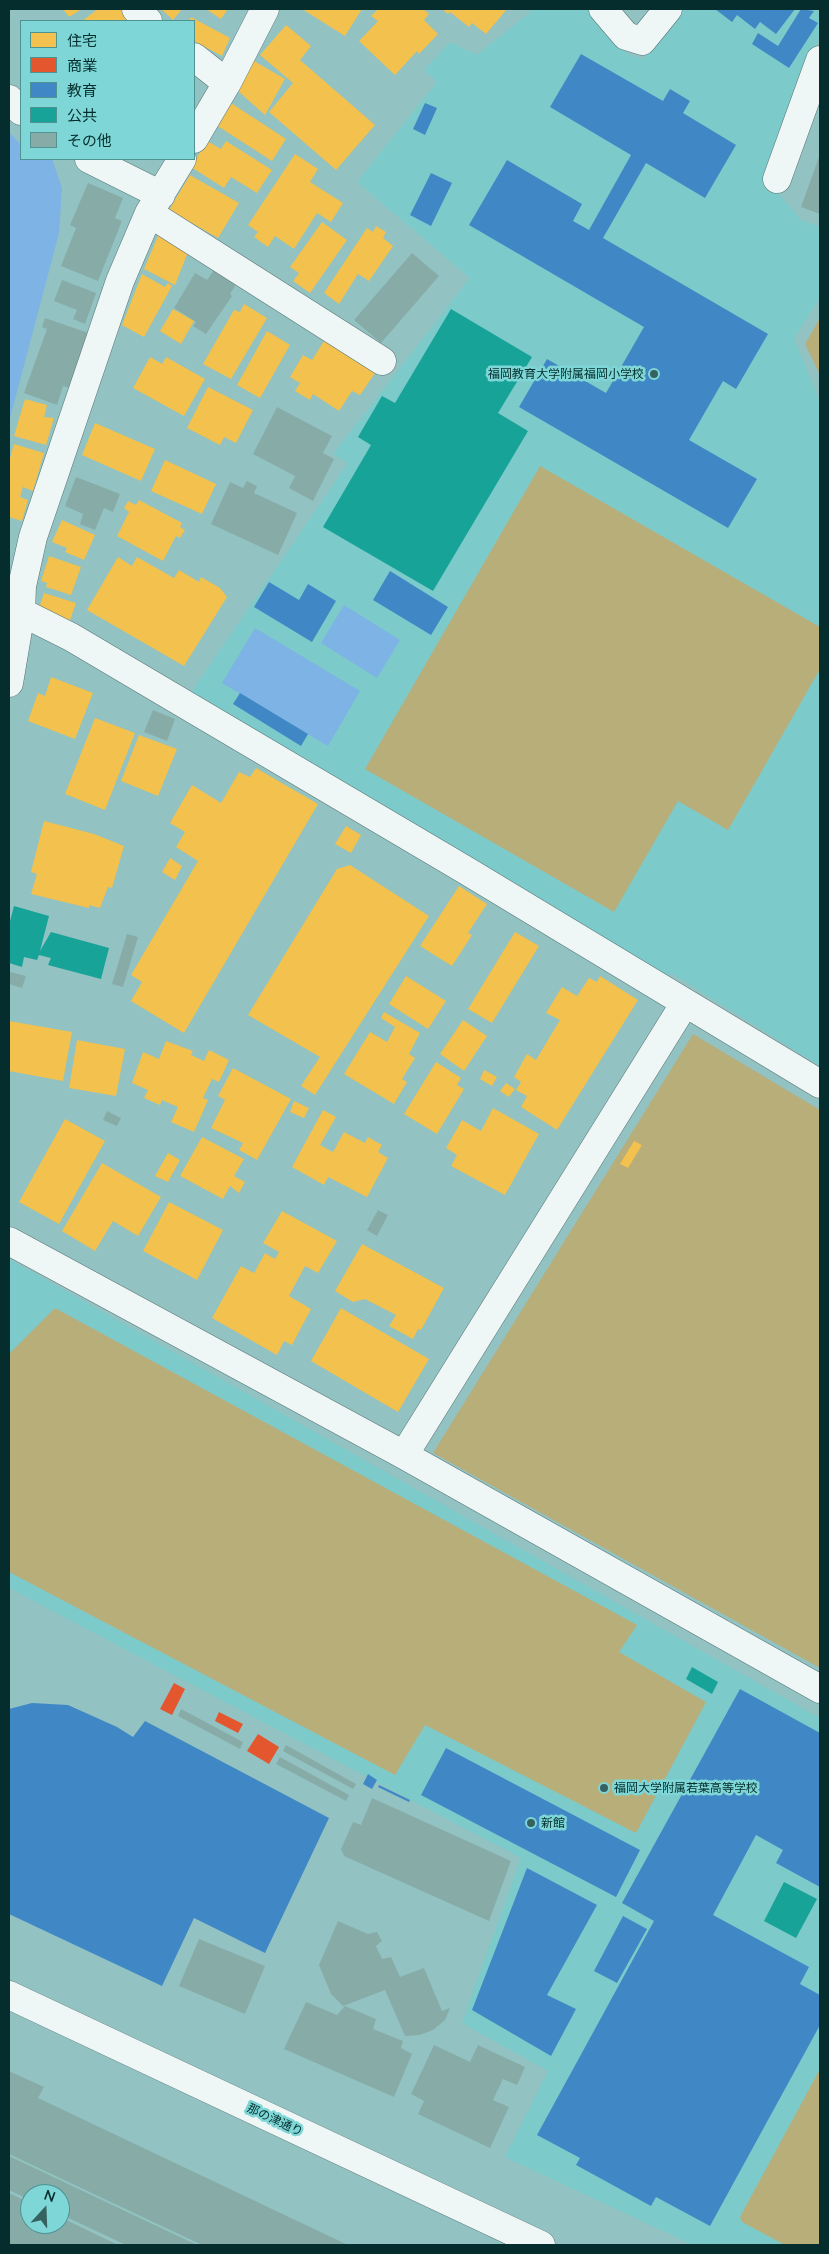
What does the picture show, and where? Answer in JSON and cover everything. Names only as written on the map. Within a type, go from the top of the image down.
[{"type":"street","points":[[136,9],[147,20]]},
{"type":"street","points":[[195,137],[227,83],[265,9]]},
{"type":"street","points":[[603,9],[626,36],[642,41],[668,9]]},
{"type":"street","points":[[195,58],[227,83]]},
{"type":"street","points":[[777,179],[820,60]]},
{"type":"street","points":[[9,98],[20,111]]},
{"type":"street","points":[[90,160],[382,361]]},
{"type":"street","points":[[9,683],[15,609],[34,537],[120,281],[155,204],[181,160]]},
{"type":"street","points":[[15,609],[71,638],[467,871],[820,1084]]},
{"type":"street","points":[[404,1455],[685,1002]]},
{"type":"street","points":[[9,1241],[404,1455],[820,1689]]},
{"type":"street","name":"那の津通り","points":[[9,1995],[541,2245]]},
{"type":"shaded area","points":[[534,9],[591,9],[622,42],[627,54],[644,59],[676,9],[816,9],[820,14],[820,34],[767,180],[801,220],[820,227],[820,298],[794,338],[820,402],[820,1066],[671,973],[668,976],[190,694],[348,463],[333,454],[470,278],[357,182],[437,82],[424,70],[450,42],[477,55]]},
{"type":"shaded area","points":[[9,132],[20,144],[20,160],[52,160],[62,188],[59,233],[9,422]]},
{"type":"shaded area","points":[[820,318],[820,375],[805,344]]},
{"type":"shaded area","points":[[540,466],[820,627],[820,669],[728,830],[678,801],[614,912],[365,769]]},
{"type":"shaded area","points":[[344,605],[400,640],[377,678],[321,643]]},
{"type":"shaded area","points":[[255,628],[360,691],[328,746],[222,683]]},
{"type":"shaded area","points":[[693,1034],[820,1110],[820,1668],[433,1453]]},
{"type":"shaded area","name":"福岡大学附属若葉高等学校","points":[[9,1259],[820,1718],[820,2245],[693,2245],[505,2157],[548,2071],[462,2023],[521,1858],[9,1588]]},
{"type":"shaded area","points":[[55,1308],[637,1625],[619,1652],[706,1702],[636,1833],[425,1725],[395,1775],[9,1572],[9,1354]]},
{"type":"shaded area","points":[[820,2069],[820,2245],[785,2245],[742,2222],[740,2217]]},
{"type":"building: 住宅","points":[[63,9],[82,9],[69,17]]},
{"type":"building: 住宅","points":[[98,9],[120,9],[129,20],[83,20]]},
{"type":"building: 住宅","points":[[161,9],[182,9],[173,20]]},
{"type":"building: 住宅","points":[[206,9],[228,9],[221,19]]},
{"type":"building: 住宅","points":[[302,9],[362,9],[345,36]]},
{"type":"building: 住宅","points":[[378,9],[423,9],[429,14],[424,20],[438,34],[419,54],[417,51],[395,75],[359,41],[378,21],[371,16]]},
{"type":"building: 住宅","points":[[442,9],[507,9],[486,34],[472,23],[469,27],[450,12],[448,14]]},
{"type":"building: 住宅","points":[[191,17],[230,38],[222,56],[195,42],[195,20],[190,20]]},
{"type":"building: 住宅","points":[[286,25],[311,46],[300,60],[375,125],[336,170],[269,112],[293,83],[260,55]]},
{"type":"building: 住宅","points":[[254,61],[285,79],[265,115],[238,91]]},
{"type":"building: 住宅","points":[[231,103],[286,139],[272,161],[216,125]]},
{"type":"building: 住宅","points":[[207,141],[221,149],[226,141],[272,170],[257,193],[231,177],[224,188],[191,167]]},
{"type":"building: 住宅","points":[[295,154],[318,169],[310,182],[343,203],[331,222],[317,213],[294,249],[275,236],[268,247],[254,237],[258,232],[248,225]]},
{"type":"building: 住宅","points":[[190,175],[239,203],[218,238],[169,210]]},
{"type":"building: 住宅","points":[[322,222],[347,240],[310,293],[293,281],[299,273],[290,267]]},
{"type":"building: 住宅","points":[[376,226],[386,232],[383,238],[393,246],[369,281],[358,274],[339,304],[324,293],[367,228],[373,232]]},
{"type":"building: 住宅","points":[[161,229],[188,252],[175,285],[144,269]]},
{"type":"building: 住宅","points":[[142,274],[165,287],[168,283],[172,286],[144,337],[122,325]]},
{"type":"building: 住宅","points":[[244,304],[267,318],[231,379],[203,364],[234,310],[240,312]]},
{"type":"building: 住宅","points":[[173,309],[194,321],[181,344],[160,331]]},
{"type":"building: 住宅","points":[[267,331],[290,345],[260,398],[237,385]]},
{"type":"building: 住宅","points":[[324,341],[375,373],[360,395],[352,391],[339,411],[313,394],[310,400],[295,391],[300,383],[290,377],[303,355],[312,360]]},
{"type":"building: 住宅","points":[[150,357],[162,364],[166,357],[205,379],[184,416],[133,388]]},
{"type":"building: 住宅","points":[[208,387],[253,410],[236,443],[224,437],[220,445],[187,428]]},
{"type":"building: 住宅","points":[[25,399],[47,405],[44,417],[54,418],[46,445],[14,436]]},
{"type":"building: 住宅","points":[[95,423],[155,449],[141,481],[82,455]]},
{"type":"building: 住宅","points":[[14,444],[44,453],[33,491],[23,487],[20,497],[28,500],[22,521],[9,517],[9,462]]},
{"type":"building: 住宅","points":[[165,460],[216,484],[202,514],[151,491]]},
{"type":"building: 住宅","points":[[139,500],[182,523],[180,527],[185,530],[180,538],[176,536],[163,561],[117,536],[129,512],[124,508],[128,501],[136,505]]},
{"type":"building: 住宅","points":[[62,520],[95,535],[84,560],[65,552],[67,548],[52,542]]},
{"type":"building: 住宅","points":[[49,556],[81,567],[71,595],[46,587],[47,583],[41,581]]},
{"type":"building: 住宅","points":[[118,557],[132,566],[137,557],[174,578],[179,570],[199,582],[201,577],[220,588],[227,597],[184,666],[87,610]]},
{"type":"building: 住宅","points":[[44,593],[76,603],[67,629],[37,614]]},
{"type":"building: 住宅","points":[[51,677],[93,693],[75,739],[28,721],[38,693],[45,696]]},
{"type":"building: 住宅","points":[[95,718],[135,733],[105,810],[65,794]]},
{"type":"building: 住宅","points":[[139,735],[177,749],[158,796],[121,781]]},
{"type":"building: 住宅","points":[[256,768],[318,804],[184,1033],[131,1001],[142,982],[131,975],[198,861],[176,847],[185,832],[170,823],[192,785],[221,803],[239,772],[250,777]]},
{"type":"building: 住宅","points":[[44,821],[94,834],[124,846],[112,888],[108,887],[100,908],[89,905],[89,908],[31,894],[37,874],[31,872]]},
{"type":"building: 住宅","points":[[346,826],[361,835],[351,853],[335,844]]},
{"type":"building: 住宅","points":[[170,858],[182,866],[175,880],[162,872]]},
{"type":"building: 住宅","points":[[350,865],[429,916],[315,1095],[301,1086],[320,1057],[248,1015],[337,869]]},
{"type":"building: 住宅","points":[[459,886],[487,904],[468,933],[472,935],[452,966],[420,946]]},
{"type":"building: 住宅","points":[[515,932],[539,946],[492,1023],[468,1009]]},
{"type":"building: 住宅","points":[[406,976],[446,1001],[428,1029],[389,1004]]},
{"type":"building: 住宅","points":[[600,976],[638,1000],[557,1130],[521,1107],[527,1096],[516,1090],[521,1082],[514,1077],[527,1054],[536,1060],[560,1020],[546,1013],[562,987],[577,996],[589,978],[597,982]]},
{"type":"building: 住宅","points":[[384,1012],[420,1033],[409,1054],[415,1058],[402,1079],[407,1082],[394,1104],[344,1074],[370,1032],[387,1042],[395,1027],[381,1018]]},
{"type":"building: 住宅","points":[[463,1020],[487,1036],[464,1071],[440,1054]]},
{"type":"building: 住宅","points":[[9,1021],[72,1032],[63,1081],[9,1071]]},
{"type":"building: 住宅","points":[[77,1040],[125,1049],[116,1096],[69,1088]]},
{"type":"building: 住宅","points":[[166,1041],[193,1051],[191,1055],[204,1061],[209,1050],[229,1060],[219,1082],[212,1079],[203,1098],[208,1100],[194,1132],[171,1122],[178,1107],[162,1100],[160,1105],[144,1098],[148,1090],[132,1083],[143,1052],[159,1059]]},
{"type":"building: 住宅","points":[[436,1062],[461,1078],[457,1085],[464,1089],[437,1134],[404,1114]]},
{"type":"building: 住宅","points":[[233,1068],[291,1099],[257,1160],[239,1150],[243,1143],[211,1128],[225,1100],[218,1096]]},
{"type":"building: 住宅","points":[[484,1070],[497,1077],[492,1086],[480,1079]]},
{"type":"building: 住宅","points":[[506,1083],[515,1089],[509,1097],[500,1091]]},
{"type":"building: 住宅","points":[[294,1101],[309,1108],[304,1118],[290,1112]]},
{"type":"building: 住宅","points":[[493,1108],[539,1134],[505,1195],[451,1166],[457,1155],[446,1148],[462,1120],[481,1131]]},
{"type":"building: 住宅","points":[[323,1110],[336,1117],[320,1145],[333,1152],[344,1132],[365,1143],[368,1137],[382,1145],[378,1152],[388,1158],[367,1197],[328,1177],[324,1185],[292,1167]]},
{"type":"building: 住宅","points":[[65,1119],[105,1141],[59,1224],[19,1202]]},
{"type":"building: 住宅","points":[[202,1137],[244,1159],[234,1176],[245,1182],[239,1193],[230,1186],[223,1199],[180,1176]]},
{"type":"building: 住宅","points":[[634,1141],[642,1145],[628,1168],[620,1164]]},
{"type":"building: 住宅","points":[[168,1153],[180,1160],[168,1182],[155,1176]]},
{"type":"building: 住宅","points":[[102,1163],[161,1197],[138,1236],[113,1221],[95,1251],[62,1231]]},
{"type":"building: 住宅","points":[[169,1202],[223,1230],[197,1280],[143,1251]]},
{"type":"building: 住宅","points":[[282,1211],[337,1241],[318,1273],[305,1266],[289,1296],[311,1309],[292,1345],[284,1341],[277,1355],[212,1318],[241,1266],[254,1273],[265,1253],[275,1259],[279,1252],[263,1243]]},
{"type":"building: 住宅","points":[[362,1244],[444,1288],[421,1330],[418,1329],[413,1339],[389,1326],[396,1315],[365,1299],[353,1302],[335,1291]]},
{"type":"building: 住宅","points":[[341,1308],[429,1359],[398,1412],[311,1361]]},
{"type":"building: 商業","points":[[174,1683],[185,1689],[172,1715],[160,1709]]},
{"type":"building: 商業","points":[[219,1712],[243,1724],[238,1733],[215,1721]]},
{"type":"building: 商業","points":[[258,1734],[279,1747],[269,1764],[247,1751]]},
{"type":"building: 教育","points":[[715,9],[795,9],[776,34],[760,22],[755,29],[737,15],[732,22]]},
{"type":"building: 教育","points":[[801,9],[814,11],[809,18],[818,23],[789,68],[752,44],[758,33],[778,46]]},
{"type":"building: 教育","points":[[581,54],[663,101],[670,89],[690,101],[683,113],[736,145],[705,198],[646,163],[603,238],[768,334],[736,389],[723,381],[689,440],[757,479],[728,528],[519,407],[547,359],[606,393],[644,327],[469,225],[507,160],[582,204],[573,221],[589,230],[631,155],[550,107]]},
{"type":"building: 教育","points":[[425,103],[437,108],[425,135],[413,129]]},
{"type":"building: 教育","points":[[431,173],[452,183],[431,226],[410,215]]},
{"type":"building: 教育","points":[[390,571],[448,607],[431,635],[373,600]]},
{"type":"building: 教育","points":[[269,582],[299,600],[308,584],[336,601],[312,642],[254,607]]},
{"type":"building: 教育","points":[[240,693],[308,734],[301,746],[233,704]]},
{"type":"building: 教育","points":[[740,1689],[820,1733],[820,1887],[776,1863],[783,1850],[756,1835],[713,1915],[809,1967],[800,1984],[820,1995],[820,2025],[710,2226],[656,2197],[651,2206],[576,2165],[580,2158],[537,2135],[654,1921],[622,1903]]},
{"type":"building: 教育","points":[[32,1703],[68,1705],[117,1727],[133,1737],[145,1721],[329,1818],[265,1953],[194,1918],[162,1986],[9,1914],[9,1709]]},
{"type":"building: 教育","name":"新館","points":[[446,1748],[640,1850],[616,1897],[421,1795]]},
{"type":"building: 教育","points":[[368,1774],[377,1780],[372,1789],[363,1784]]},
{"type":"building: 教育","points":[[379,1785],[410,1800],[409,1802],[378,1787]]},
{"type":"building: 教育","points":[[527,1868],[597,1905],[547,1995],[576,2009],[551,2056],[472,2010]]},
{"type":"building: 教育","points":[[623,1916],[647,1929],[617,1983],[594,1971]]},
{"type":"building: 公共","points":[[451,309],[532,357],[498,413],[528,431],[433,591],[323,527],[371,445],[358,437],[382,396],[395,403]]},
{"type":"building: 公共","points":[[14,906],[49,916],[40,951],[51,932],[109,948],[101,979],[48,965],[51,958],[39,955],[37,960],[24,957],[22,967],[9,963],[9,925]]},
{"type":"building: 公共","points":[[692,1667],[718,1682],[712,1694],[686,1679]]},
{"type":"building: 公共","points":[[784,1882],[817,1899],[796,1938],[764,1921]]},
{"type":"building: その他","points":[[820,158],[820,214],[801,207]]},
{"type":"building: その他","points":[[88,183],[123,198],[115,218],[122,221],[98,281],[61,266],[76,228],[70,225]]},
{"type":"building: その他","points":[[412,253],[439,276],[381,343],[354,320]]},
{"type":"building: その他","points":[[214,270],[237,283],[230,294],[232,296],[206,334],[193,326],[196,322],[174,308],[195,273],[207,280]]},
{"type":"building: その他","points":[[62,280],[96,293],[85,324],[73,319],[77,310],[54,301]]},
{"type":"building: その他","points":[[45,318],[91,334],[72,389],[63,386],[57,405],[24,393],[47,329],[42,327]]},
{"type":"building: その他","points":[[277,407],[332,436],[323,453],[334,459],[313,501],[289,488],[295,476],[253,454]]},
{"type":"building: その他","points":[[76,477],[120,494],[113,512],[104,508],[95,530],[80,524],[83,514],[65,506]]},
{"type":"building: その他","points":[[247,481],[257,486],[254,493],[297,513],[278,555],[211,524],[230,482],[243,488]]},
{"type":"building: その他","points":[[153,710],[175,719],[167,741],[144,732]]},
{"type":"building: その他","points":[[127,934],[138,937],[123,987],[112,984]]},
{"type":"building: その他","points":[[10,972],[26,976],[22,988],[9,984]]},
{"type":"building: その他","points":[[107,1111],[121,1118],[117,1126],[103,1120]]},
{"type":"building: その他","points":[[378,1210],[388,1215],[377,1236],[367,1230]]},
{"type":"building: その他","points":[[181,1709],[243,1742],[240,1749],[178,1716]]},
{"type":"building: その他","points":[[286,1745],[356,1784],[353,1789],[283,1751]]},
{"type":"building: その他","points":[[280,1757],[349,1795],[346,1801],[276,1764]]},
{"type":"building: その他","points":[[372,1798],[511,1861],[489,1921],[344,1856],[341,1849],[353,1822],[361,1825]]},
{"type":"building: その他","points":[[338,1921],[368,1934],[377,1932],[382,1941],[376,1946],[382,1959],[391,1957],[400,1977],[424,1968],[442,2011],[450,2008],[445,2020],[433,2030],[420,2035],[405,2036],[385,1990],[343,2006],[331,1994],[319,1965]]},
{"type":"building: その他","points":[[199,1939],[265,1966],[245,2014],[179,1986]]},
{"type":"building: その他","points":[[306,2002],[337,2015],[345,2006],[376,2019],[373,2029],[403,2041],[401,2048],[412,2054],[394,2097],[284,2049]]},
{"type":"building: その他","points":[[434,2045],[470,2062],[478,2045],[525,2067],[517,2085],[503,2079],[493,2100],[509,2107],[490,2148],[418,2114],[424,2101],[411,2094]]},
{"type":"building: その他","points":[[9,2071],[44,2087],[38,2098],[348,2245],[202,2245],[9,2154]]},
{"type":"building: その他","points":[[9,2156],[68,2184],[20,2184],[20,2195],[9,2190]]},
{"type":"building: その他","points":[[70,2185],[197,2245],[126,2245],[70,2219]]},
{"type":"building: その他","points":[[9,2193],[20,2198],[20,2234],[70,2234],[70,2222],[118,2245],[9,2245]]},
{"type":"place","name":"福岡教育大学附属福岡小学校","points":[[654,374]]},
{"type":"place","name":"福岡大学附属若葉高等学校","points":[[604,1788]]},
{"type":"place","name":"新館","points":[[531,1823]]}]
